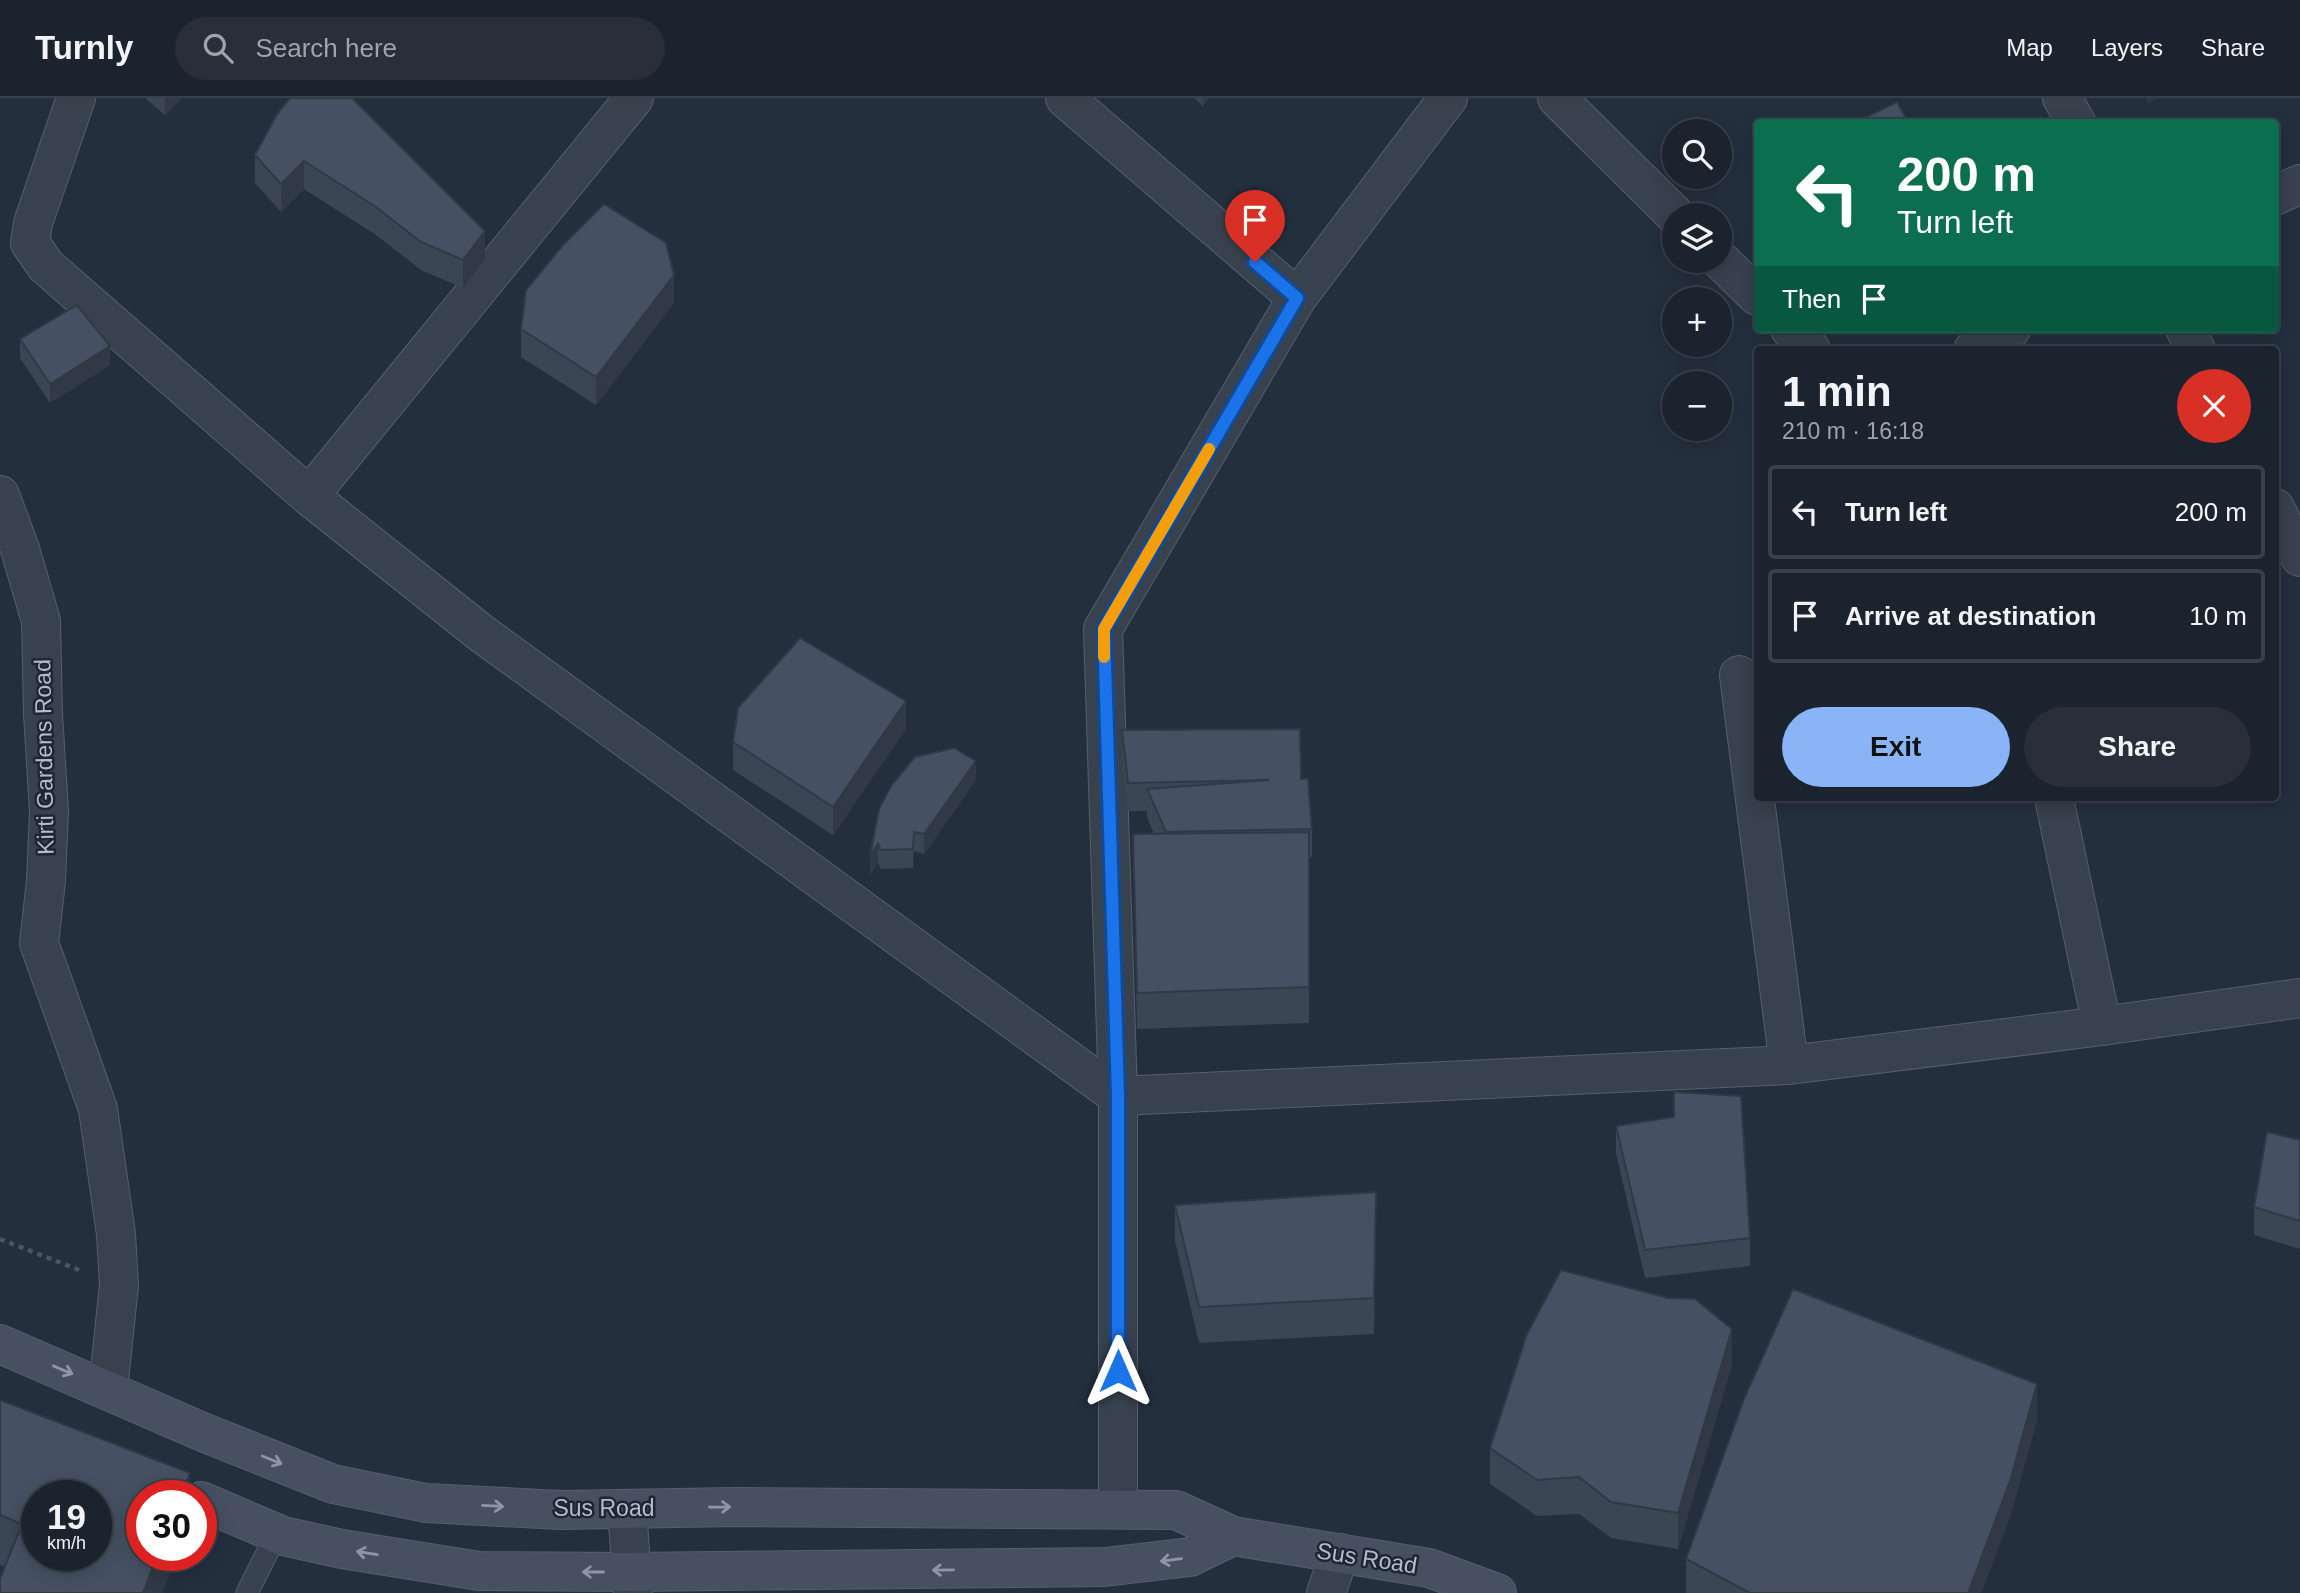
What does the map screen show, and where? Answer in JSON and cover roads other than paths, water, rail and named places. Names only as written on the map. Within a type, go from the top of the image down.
[{"type":"main road","name":"Sus Road","points":[[0,1344],[205,1433],[333,1484],[426,1503],[560,1510],[1176,1510],[1234,1536],[1429,1568],[1497,1593]]},
{"type":"main road","points":[[217,1508],[277,1533],[342,1549],[479,1571],[632,1583],[1105,1567],[1190,1558],[1234,1536]]},
{"type":"street","points":[[76,98],[33,223],[30,243],[46,265],[309,496],[481,633],[1118,1096],[1789,1065],[2300,998]]},
{"type":"street","points":[[309,496],[634,98]]},
{"type":"street","points":[[1065,98],[1297,298]]},
{"type":"street","points":[[1118,1508],[1118,1096],[1104,629],[1297,298],[1448,98]]},
{"type":"street","points":[[1557,98],[1663,203]]},
{"type":"street","points":[[2062,98],[2074,119]]},
{"type":"street","points":[[2279,194],[2300,184]]},
{"type":"street","points":[[1732,272],[1754,293]]},
{"type":"street","points":[[1794,333],[1807,346]]},
{"type":"street","points":[[1980,346],[2004,333]]},
{"type":"street","name":"Kirti Gardens Road","points":[[0,495],[20,549],[41,621],[49,811],[46,881],[39,943],[98,1110],[116,1234],[119,1286],[108,1390]]},
{"type":"street","points":[[2279,516],[2300,557]]},
{"type":"street","points":[[1739,675],[1754,792]]},
{"type":"street","points":[[1755,801],[1789,1065]]},
{"type":"street","points":[[2055,801],[2102,1026]]},
{"type":"street","points":[[626,1508],[632,1583]]},
{"type":"street","points":[[1326,1593],[1340,1553]]},
{"type":"lane","points":[[247,1593],[277,1533]]}]
